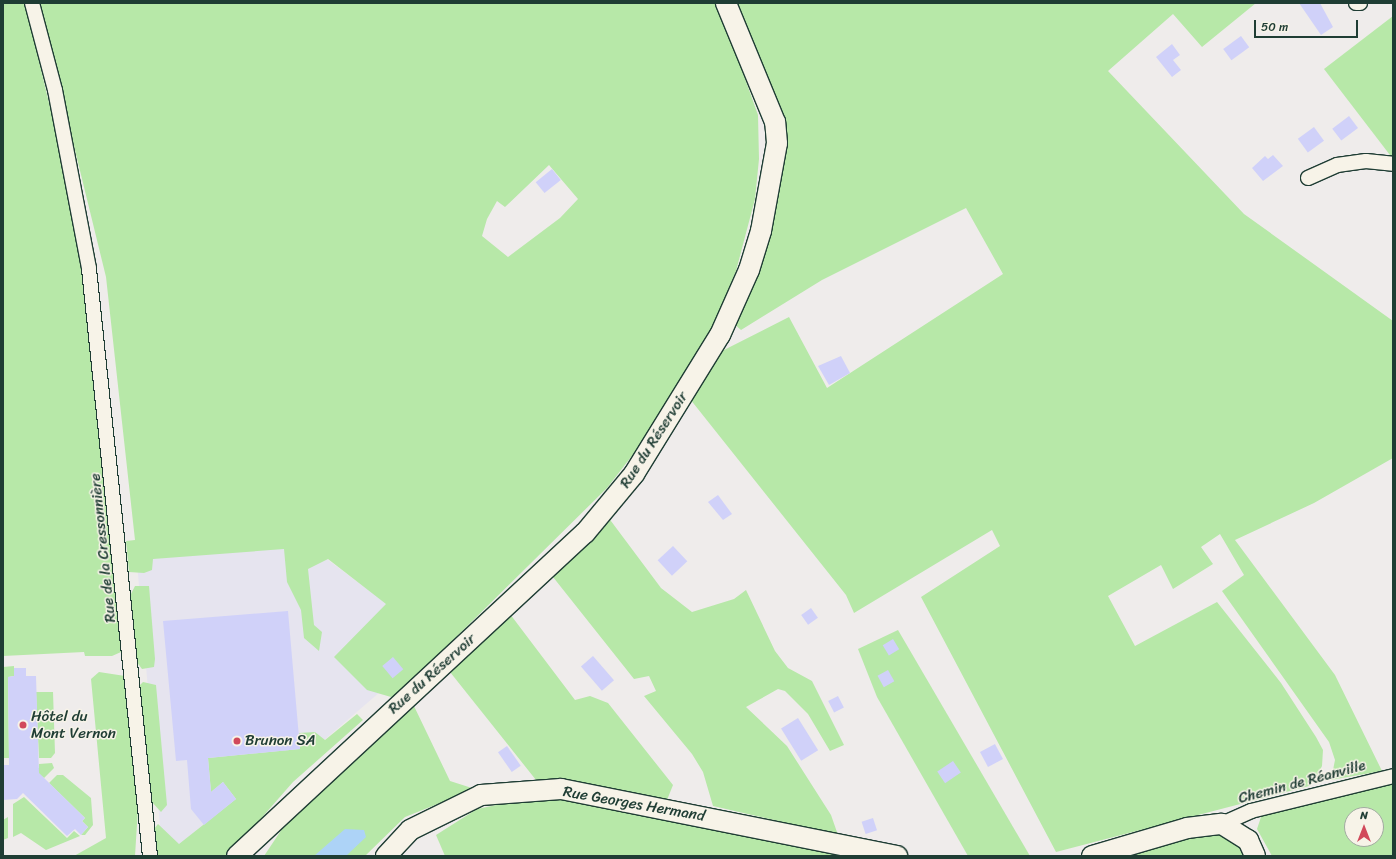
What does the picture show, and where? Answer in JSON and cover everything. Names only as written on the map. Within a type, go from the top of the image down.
[{"type":"street","name":"Rue de la Cressonnière","points":[[32,3],[54,90],[89,269],[112,469],[150,856]]},
{"type":"street","name":"Rue du Réservoir","points":[[237,856],[267,824],[585,533],[634,474],[720,335],[759,238],[776,143],[775,122],[726,3]]},
{"type":"street","points":[[1308,178],[1337,165],[1366,160],[1393,164]]},
{"type":"street","name":"Chemin de Réanville","points":[[1222,824],[1251,811],[1393,776]]},
{"type":"street","name":"Rue Georges Hermand","points":[[386,856],[410,830],[481,795],[561,789],[897,856]]},
{"type":"street","name":"Rue de la Cressonnière","points":[[140,856],[146,824]]},
{"type":"street","name":"Rue du Réservoir","points":[[252,856],[267,824]]},
{"type":"street","points":[[1092,856],[1187,828],[1222,824],[1248,840],[1256,856]]},
{"type":"shaded area","points":[[284,527],[438,642],[193,853],[161,838],[135,540]]},
{"type":"green space","points":[[3,3],[25,3],[55,128],[84,277],[105,441],[121,652],[112,656],[85,656],[84,652],[3,656]]},
{"type":"green space","points":[[39,3],[718,3],[758,115],[759,159],[755,199],[736,271],[705,345],[652,430],[607,488],[445,648],[449,652],[405,691],[391,697],[367,690],[334,657],[386,604],[328,559],[308,569],[314,625],[322,632],[319,651],[304,638],[301,610],[287,582],[284,549],[153,559],[152,570],[144,573],[129,572],[126,541],[135,540],[106,277]],"holes":[[[549,165],[578,199],[560,218],[508,257],[482,236],[487,219],[497,201],[505,207]]]},
{"type":"green space","points":[[737,3],[1256,3],[1202,47],[1173,14],[1108,71],[1244,214],[1393,321],[1393,458],[1314,503],[1235,540],[1335,675],[1382,771],[1331,780],[1335,760],[1329,742],[1222,591],[1244,575],[1220,534],[1201,547],[1213,564],[1173,589],[1161,565],[1108,596],[1135,646],[1217,602],[1281,683],[1316,737],[1323,750],[1322,766],[1315,780],[1309,786],[1056,852],[921,597],[1000,546],[992,530],[854,613],[846,595],[690,399],[720,352],[789,317],[827,388],[1003,274],[966,208],[822,280],[741,330],[733,323],[773,146]]},
{"type":"green space","points":[[1393,16],[1393,159],[1324,69]]},
{"type":"green space","points":[[608,517],[661,588],[692,612],[734,599],[746,590],[775,651],[788,668],[812,681],[844,745],[830,751],[808,714],[785,691],[778,689],[746,707],[787,746],[831,815],[838,835],[713,806],[703,772],[692,754],[644,696],[656,691],[649,676],[634,679],[553,577]]},
{"type":"green space","points":[[135,586],[149,586],[155,659],[154,667],[142,669],[136,661],[130,596]]},
{"type":"green space","points":[[510,614],[575,700],[590,696],[608,703],[673,785],[667,800],[536,780],[450,672]]},
{"type":"green space","points":[[898,630],[1030,856],[968,856],[877,697],[858,649]]},
{"type":"green space","points":[[14,666],[14,676],[8,677],[9,758],[3,758],[3,667]]},
{"type":"green space","points":[[99,672],[125,676],[138,808],[135,856],[74,856],[106,838],[91,679]]},
{"type":"green space","points":[[143,682],[156,685],[167,805],[161,812],[151,801],[139,686]]},
{"type":"green space","points":[[36,692],[53,692],[55,753],[51,758],[39,758]]},
{"type":"green space","points":[[413,704],[450,781],[475,789],[405,817],[365,856],[264,856],[286,823]]},
{"type":"green space","points":[[357,714],[363,720],[293,782],[228,856],[156,856],[154,829],[158,824],[179,844],[236,799],[223,782],[211,792],[208,758],[300,749],[299,733],[315,732],[325,740]]},
{"type":"green space","points":[[52,763],[54,768],[44,778],[33,769],[39,768],[39,764]]},
{"type":"green space","points":[[57,775],[63,775],[91,798],[93,825],[85,835],[81,835],[88,827],[82,821],[85,818],[49,783]]},
{"type":"green space","points":[[1393,784],[1393,856],[1272,856],[1257,829],[1262,814],[1362,788]]},
{"type":"green space","points":[[551,794],[872,856],[445,856],[436,835],[477,809]]},
{"type":"green space","points":[[24,797],[67,838],[74,831],[80,836],[46,850],[21,833],[13,837],[13,804]]},
{"type":"green space","points":[[8,817],[8,838],[3,840],[3,820]]},
{"type":"green space","points":[[1206,831],[1222,832],[1234,839],[1248,856],[1128,856]]},
{"type":"water","points":[[345,829],[364,830],[366,837],[346,856],[314,856]]},
{"type":"building","points":[[1299,3],[1320,3],[1333,27],[1321,35]]},
{"type":"building","points":[[1241,36],[1249,47],[1231,60],[1223,49]]},
{"type":"building","points":[[1172,44],[1180,55],[1173,60],[1181,70],[1172,77],[1156,57]]},
{"type":"building","points":[[1349,116],[1358,128],[1341,141],[1332,129]]},
{"type":"building","points":[[1314,127],[1324,141],[1308,153],[1298,139]]},
{"type":"building","points":[[1273,155],[1283,166],[1263,181],[1252,168],[1265,156],[1268,159]]},
{"type":"building","points":[[552,169],[561,180],[544,193],[536,182]]},
{"type":"building","points":[[841,356],[850,373],[829,385],[818,366]]},
{"type":"building","points":[[718,495],[732,514],[723,520],[708,502]]},
{"type":"building","points":[[673,546],[687,561],[672,576],[658,560]]},
{"type":"building","points":[[811,608],[818,618],[808,625],[801,615]]},
{"type":"building","name":"Brunon SA","points":[[288,611],[300,749],[208,758],[211,792],[223,782],[236,799],[204,825],[191,809],[187,760],[176,761],[163,621]]},
{"type":"building","points":[[893,639],[899,649],[889,655],[883,645]]},
{"type":"building","points":[[593,656],[614,680],[602,691],[581,666]]},
{"type":"building","points":[[393,657],[403,669],[393,678],[382,666]]},
{"type":"building","name":"Hôtel du Mont Vernon","points":[[14,668],[26,668],[26,676],[36,676],[39,773],[85,818],[82,821],[88,827],[81,835],[75,829],[67,836],[23,793],[17,799],[3,800],[3,765],[9,765],[8,677],[14,676]]},
{"type":"building","points":[[888,670],[894,681],[884,687],[878,676]]},
{"type":"building","points":[[838,696],[844,708],[834,713],[828,701]]},
{"type":"building","points":[[798,718],[818,750],[801,761],[781,729]]},
{"type":"building","points":[[995,744],[1003,759],[988,767],[980,752]]},
{"type":"building","points":[[507,746],[521,766],[512,772],[498,752]]},
{"type":"building","points":[[953,761],[961,773],[945,783],[937,772]]},
{"type":"building","points":[[873,818],[877,830],[866,834],[862,822]]},
{"type":"place","name":"Hôtel du Mont Vernon","points":[[23,725]]},
{"type":"place","name":"Brunon SA","points":[[237,741]]}]
